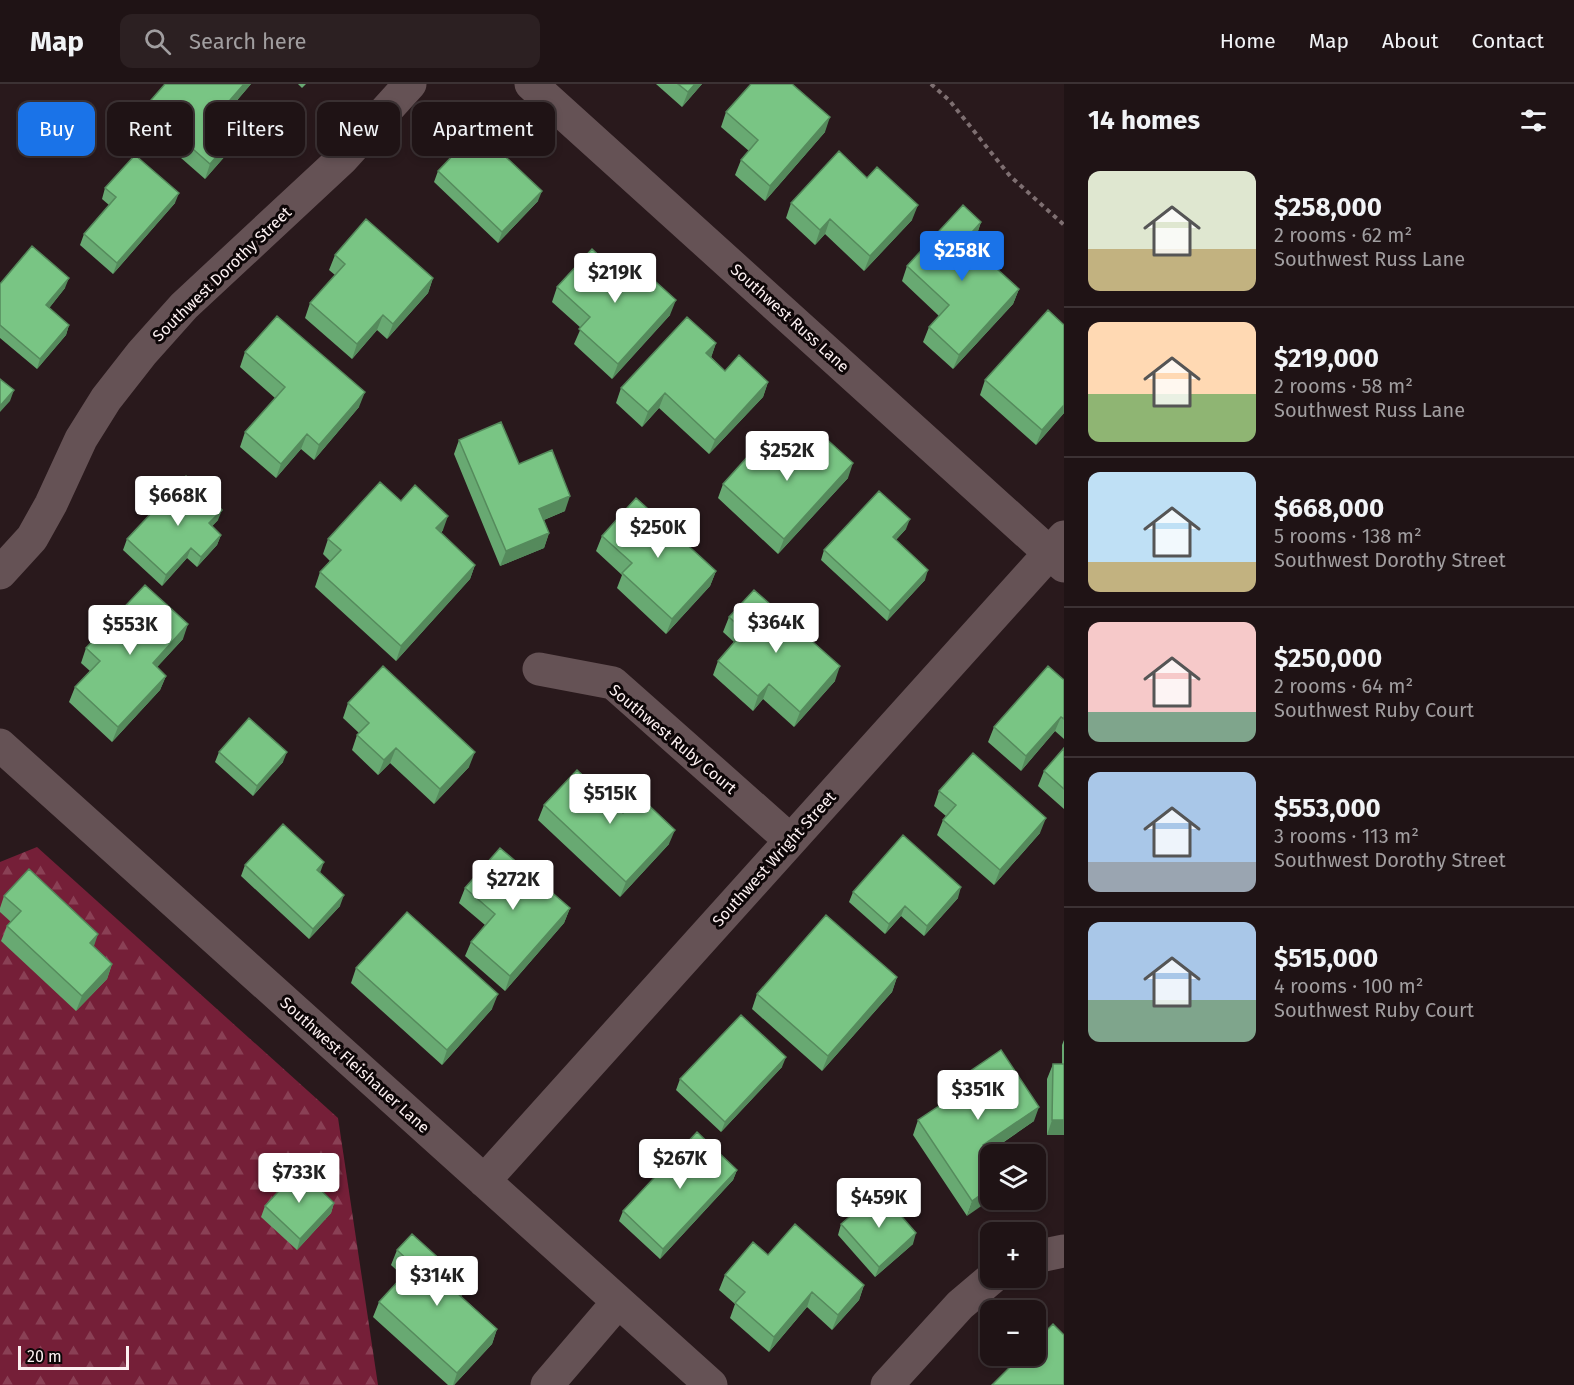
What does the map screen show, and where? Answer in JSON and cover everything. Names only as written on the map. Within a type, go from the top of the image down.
[{"type":"street","name":"Southwest Dorothy Street","points":[[0,573],[32,538],[51,504],[81,439],[106,399],[142,353],[184,306],[342,159],[410,84]]},
{"type":"street","name":"Southwest Russ Lane","points":[[531,84],[1059,552]]},
{"type":"street","name":"Southwest Wright Street","points":[[484,1181],[790,840],[1059,552]]},
{"type":"street","name":"Southwest Ruby Court","points":[[539,669],[613,683],[790,840]]},
{"type":"street","name":"Southwest Fleishauer Lane","points":[[0,745],[711,1385]]},
{"type":"street","points":[[1046,1255],[1064,1251]]},
{"type":"street","points":[[887,1385],[960,1305],[980,1288]]},
{"type":"street","points":[[547,1385],[618,1302]]},
{"type":"path","points":[[932,84],[949,100],[1010,176],[1064,225]]},
{"type":"green space","points":[[37,847],[338,1118],[378,1385],[0,1385],[0,862]]},
{"type":"building","points":[[165,84],[244,84],[228,102],[205,102],[205,156],[217,156],[210,164],[193,149],[193,102],[149,102]]},
{"type":"building","points":[[678,84],[695,84],[688,92]]},
{"type":"building","points":[[751,84],[792,84],[830,117],[770,186],[741,160],[758,140],[726,112]]},
{"type":"building","points":[[839,151],[867,178],[877,167],[918,205],[870,256],[830,219],[820,230],[791,203]]},
{"type":"building","points":[[136,156],[179,193],[117,263],[84,234],[116,197],[105,188]]},
{"type":"building","points":[[452,156],[505,156],[542,191],[502,232],[438,171]]},
{"type":"building","points":[[963,205],[981,222],[965,240],[1019,289],[959,355],[929,327],[949,305],[907,266]]},
{"type":"building","points":[[366,219],[433,278],[393,324],[383,315],[357,344],[310,303],[345,264],[335,255]]},
{"type":"building","points":[[32,246],[69,278],[46,305],[69,325],[40,359],[0,325],[0,284]]},
{"type":"building","points":[[592,249],[624,279],[637,265],[676,300],[618,364],[579,329],[590,317],[557,287]]},
{"type":"building","points":[[1048,310],[1064,325],[1064,405],[1042,430],[985,380]]},
{"type":"building","points":[[277,316],[365,392],[319,445],[307,434],[281,464],[245,432],[285,387],[245,352]]},
{"type":"building","points":[[687,317],[716,343],[706,353],[725,371],[739,355],[768,382],[715,440],[665,393],[648,412],[621,388]]},
{"type":"building","points":[[0,379],[14,390],[0,406]]},
{"type":"building","points":[[501,422],[519,464],[552,450],[570,496],[539,509],[549,533],[506,551],[459,440]]},
{"type":"building","points":[[767,435],[797,462],[822,435],[853,463],[784,539],[723,484]]},
{"type":"building","points":[[186,476],[222,510],[209,523],[221,535],[201,557],[191,548],[166,575],[127,539]]},
{"type":"building","points":[[380,482],[401,501],[415,485],[448,516],[436,528],[475,565],[401,646],[320,572],[341,550],[328,539]]},
{"type":"building","points":[[879,491],[910,519],[893,537],[928,570],[890,611],[824,550]]},
{"type":"building","points":[[636,498],[716,571],[672,619],[622,573],[632,563],[602,536]]},
{"type":"building","points":[[145,585],[188,624],[153,663],[166,676],[118,727],[75,687],[100,661],[86,648]]},
{"type":"building","points":[[754,590],[840,666],[800,712],[769,684],[758,696],[718,661],[744,631],[729,617]]},
{"type":"building","points":[[383,666],[475,752],[440,789],[396,748],[384,760],[357,735],[369,723],[348,703]]},
{"type":"building","points":[[1048,666],[1064,680],[1064,719],[1061,717],[1026,756],[994,727]]},
{"type":"building","points":[[249,718],[287,752],[257,786],[219,752]]},
{"type":"building","points":[[1064,748],[1064,789],[1044,771]]},
{"type":"building","points":[[973,753],[1046,818],[1000,870],[943,820],[956,805],[939,791]]},
{"type":"building","points":[[577,770],[623,813],[639,796],[675,830],[626,882],[544,805]]},
{"type":"building","points":[[283,824],[324,862],[317,870],[344,895],[313,929],[245,865]]},
{"type":"building","points":[[903,835],[961,887],[927,926],[905,906],[889,924],[853,892]]},
{"type":"building","points":[[500,848],[570,908],[510,976],[471,942],[495,914],[465,888]]},
{"type":"building","points":[[29,869],[98,934],[90,943],[112,964],[82,996],[7,926],[21,911],[4,896]]},
{"type":"building","points":[[407,912],[498,994],[447,1050],[356,968]]},
{"type":"building","points":[[826,915],[897,977],[828,1056],[757,994]]},
{"type":"building","points":[[741,1015],[786,1057],[725,1122],[680,1079]]},
{"type":"building","points":[[1001,1050],[1039,1107],[984,1144],[980,1144],[980,1195],[972,1201],[918,1120],[969,1086],[963,1076]]},
{"type":"building","points":[[1053,1064],[1064,1064],[1064,1120],[1052,1120]]},
{"type":"building","points":[[697,1132],[737,1170],[663,1249],[623,1211]]},
{"type":"building","points":[[299,1169],[334,1203],[300,1239],[265,1206]]},
{"type":"building","points":[[881,1190],[916,1233],[879,1267],[841,1224]]},
{"type":"building","points":[[795,1224],[864,1285],[838,1315],[812,1292],[774,1337],[735,1303],[745,1292],[725,1275],[753,1242],[768,1255]]},
{"type":"building","points":[[412,1234],[466,1283],[457,1293],[497,1329],[457,1373],[379,1302],[413,1265],[397,1250]]},
{"type":"building","points":[[1053,1324],[1064,1335],[1064,1385],[992,1385],[1011,1366],[1046,1366],[1046,1331]]}]
